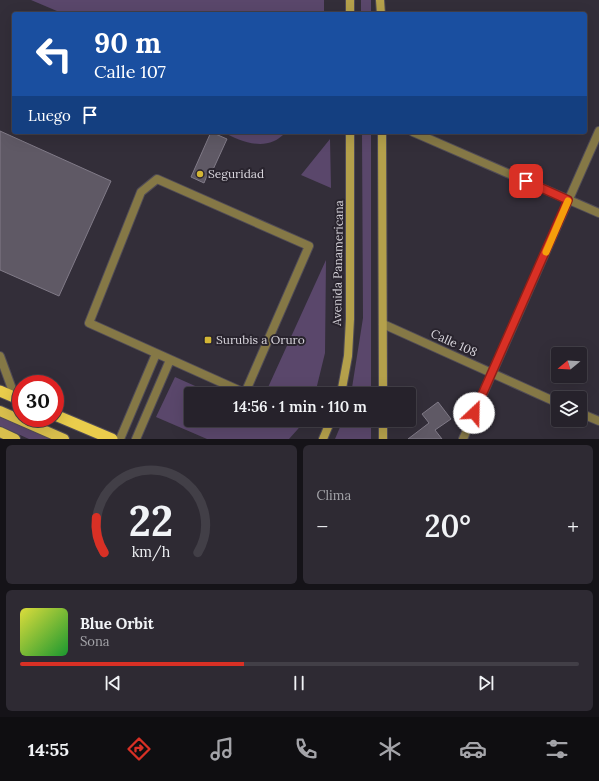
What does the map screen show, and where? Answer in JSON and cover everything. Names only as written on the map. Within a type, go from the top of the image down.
[{"type":"highway","points":[[0,391],[12,396]]},
{"type":"highway","points":[[64,418],[112,439]]},
{"type":"main road","points":[[350,0],[350,12]]},
{"type":"main road","points":[[380,0],[381,12]]},
{"type":"main road","name":"Avenida Panamericana","points":[[342,387],[348,356],[350,319],[350,134]]},
{"type":"main road","points":[[382,134],[383,387]]},
{"type":"main road","points":[[0,411],[64,439]]},
{"type":"main road","points":[[323,439],[329,427]]},
{"type":"main road","points":[[383,427],[383,439]]},
{"type":"main road","points":[[0,432],[15,439]]},
{"type":"street","points":[[463,439],[599,131]]},
{"type":"street","points":[[418,134],[599,213]]},
{"type":"street","points":[[157,179],[309,246],[245,393],[170,360],[89,323],[141,192],[157,179]]},
{"type":"street","name":"Calle 108","points":[[383,324],[551,400]]},
{"type":"street","points":[[120,439],[156,354]]},
{"type":"street","points":[[0,356],[12,385]]},
{"type":"street","points":[[136,439],[170,360]]},
{"type":"street","points":[[587,415],[599,421]]},
{"type":"shaded area","points":[[31,0],[324,0],[324,12],[59,12]]},
{"type":"shaded area","points":[[361,0],[371,0],[371,12],[361,12]]},
{"type":"shaded area","points":[[227,134],[284,134],[271,142],[263,144],[255,144]]},
{"type":"shaded area","points":[[362,134],[371,134],[371,387],[352,387],[363,318]]},
{"type":"shaded area","points":[[330,139],[331,188],[301,175]]},
{"type":"shaded area","points":[[326,260],[325,353],[317,387],[268,387]]},
{"type":"shaded area","points":[[175,377],[197,387],[184,387],[184,427],[300,427],[289,439],[207,439],[156,417]]},
{"type":"shaded area","points":[[0,415],[12,420],[12,427],[27,427],[54,439],[29,439],[0,426]]},
{"type":"shaded area","points":[[340,427],[371,427],[371,439],[335,439]]},
{"type":"building","points":[[0,131],[111,181],[59,296],[0,270]]},
{"type":"building","points":[[210,134],[216,134],[227,139],[211,174],[208,173],[204,183],[191,177]]},
{"type":"building","points":[[438,402],[451,419],[435,430],[442,439],[408,439],[429,423],[422,414]]},
{"type":"slow traffic","points":[[546,252],[568,201]]},
{"type":"place","name":"Seguridad","points":[[200,174]]},
{"type":"place","name":"Surubis a Oruro","points":[[208,340]]},
{"type":"route","points":[[474,413],[568,200],[526,181]]}]
